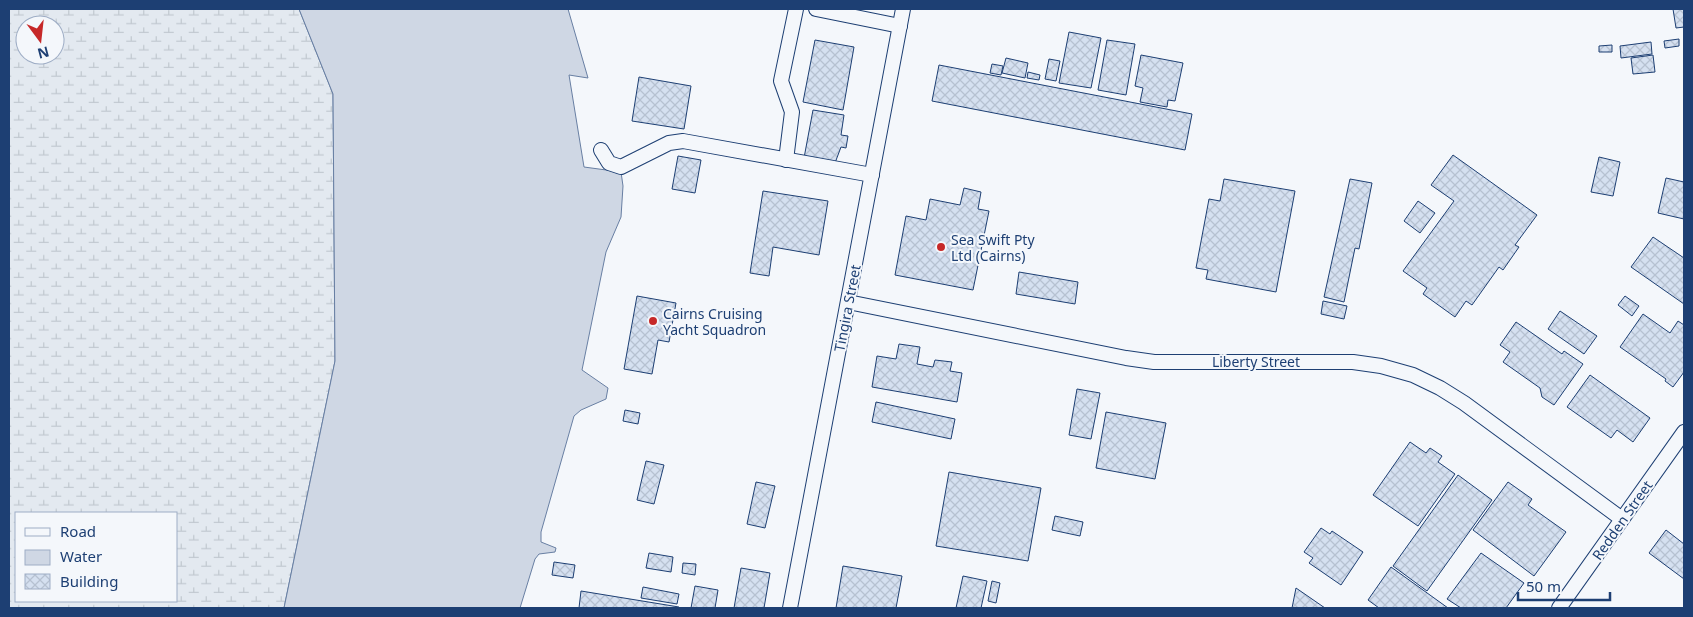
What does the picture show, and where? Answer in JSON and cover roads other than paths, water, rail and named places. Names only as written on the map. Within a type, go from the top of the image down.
[{"type":"street","points":[[786,160],[792,112],[781,81],[796,9]]},
{"type":"street","points":[[816,9],[900,26]]},
{"type":"street","name":"Tingira Street","points":[[790,608],[903,9]]},
{"type":"street","points":[[601,150],[609,163],[621,167],[669,144],[684,140],[872,175]]},
{"type":"street","name":"Liberty Street","points":[[848,302],[1154,362],[1344,362],[1381,366],[1413,375],[1464,403],[1622,519]]},
{"type":"street","name":"Redden Street","points":[[1559,608],[1684,432]]},
{"type":"water","points":[[299,9],[568,9],[588,78],[569,75],[584,167],[621,172],[623,186],[621,217],[606,252],[582,370],[608,388],[606,399],[581,410],[574,416],[541,532],[541,542],[556,548],[555,552],[539,554],[535,559],[520,608],[284,608],[335,361],[333,94]]},
{"type":"place","name":"Sea Swift Pty Ltd (Cairns)","points":[[941,247]]},
{"type":"place","name":"Cairns Cruising Yacht Squadron","points":[[653,321]]}]
